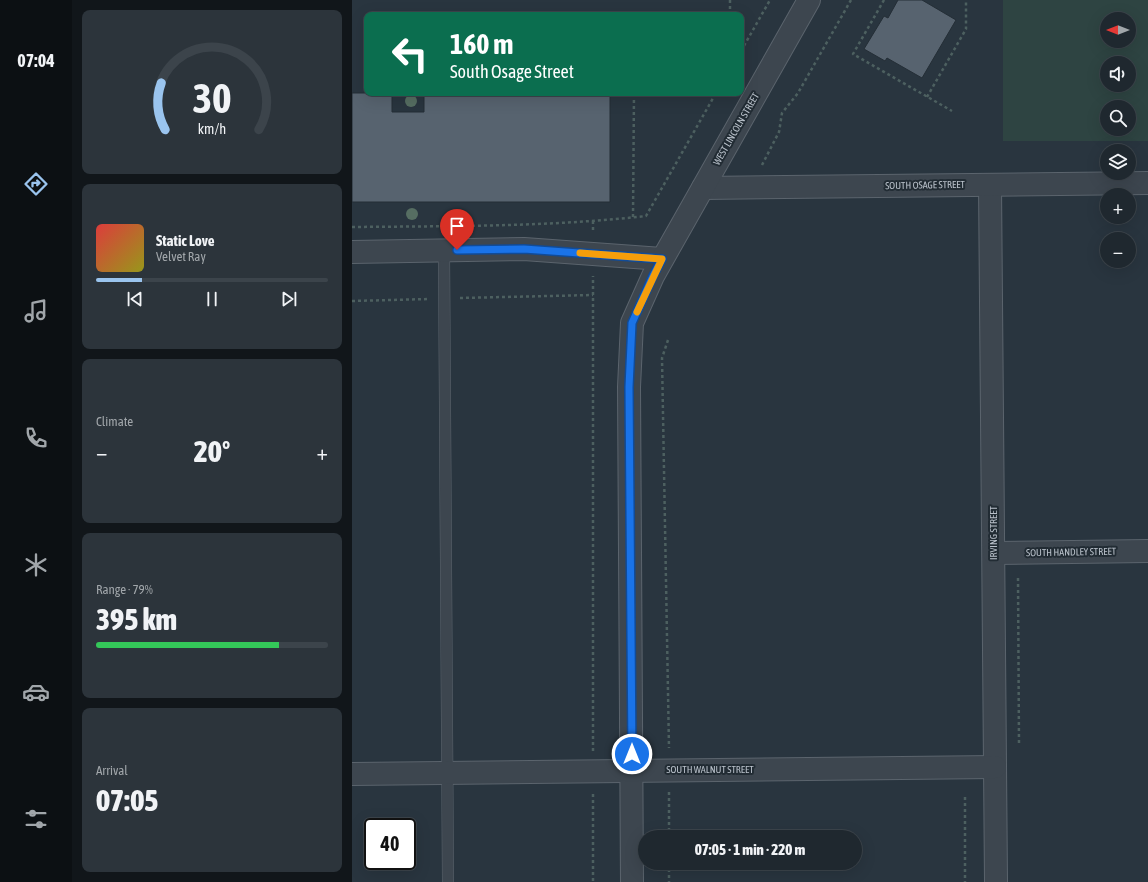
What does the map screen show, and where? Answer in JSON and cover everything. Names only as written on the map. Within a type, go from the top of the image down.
[{"type":"street","name":"WEST LINCOLN STREET","points":[[632,882],[629,395],[632,323],[662,259],[809,0]]},
{"type":"street","name":"SOUTH OSAGE STREET","points":[[703,188],[1148,183]]},
{"type":"street","name":"IRVING STREET","points":[[990,185],[996,882]]},
{"type":"street","points":[[352,252],[524,249],[662,259]]},
{"type":"street","name":"SOUTH HANDLEY STREET","points":[[994,553],[1148,551]]},
{"type":"street","name":"SOUTH WALNUT STREET","points":[[352,774],[592,770],[995,767]]},
{"type":"lane","points":[[444,251],[448,882]]},
{"type":"path","points":[[730,0],[730,12]]},
{"type":"path","points":[[744,46],[770,0]]},
{"type":"path","points":[[751,187],[779,132],[782,113],[798,93],[851,0]]},
{"type":"path","points":[[884,0],[853,54],[952,111]]},
{"type":"path","points":[[927,97],[966,29],[966,0]]},
{"type":"path","points":[[633,217],[634,96]]},
{"type":"path","points":[[352,227],[504,226],[593,221],[646,216],[714,96]]},
{"type":"path","points":[[593,221],[593,882]]},
{"type":"path","points":[[352,301],[593,295]]},
{"type":"path","points":[[668,340],[662,358],[669,698],[669,830]]},
{"type":"path","points":[[1018,578],[1019,749]]},
{"type":"path","points":[[965,797],[965,882]]},
{"type":"path","points":[[669,870],[669,882]]},
{"type":"green space","points":[[1003,0],[1148,0],[1148,141],[1003,141]]},
{"type":"building","points":[[898,0],[922,0],[956,20],[922,78],[887,58],[885,61],[864,49],[884,16],[888,18]]},
{"type":"building","points":[[352,93],[364,93],[364,96],[392,96],[392,112],[424,112],[424,96],[610,96],[610,202],[352,202]]},
{"type":"slow traffic","points":[[580,253],[662,259],[637,312]]},
{"type":"route","points":[[457,250],[524,249],[662,259],[632,323],[629,387],[632,754]]}]
